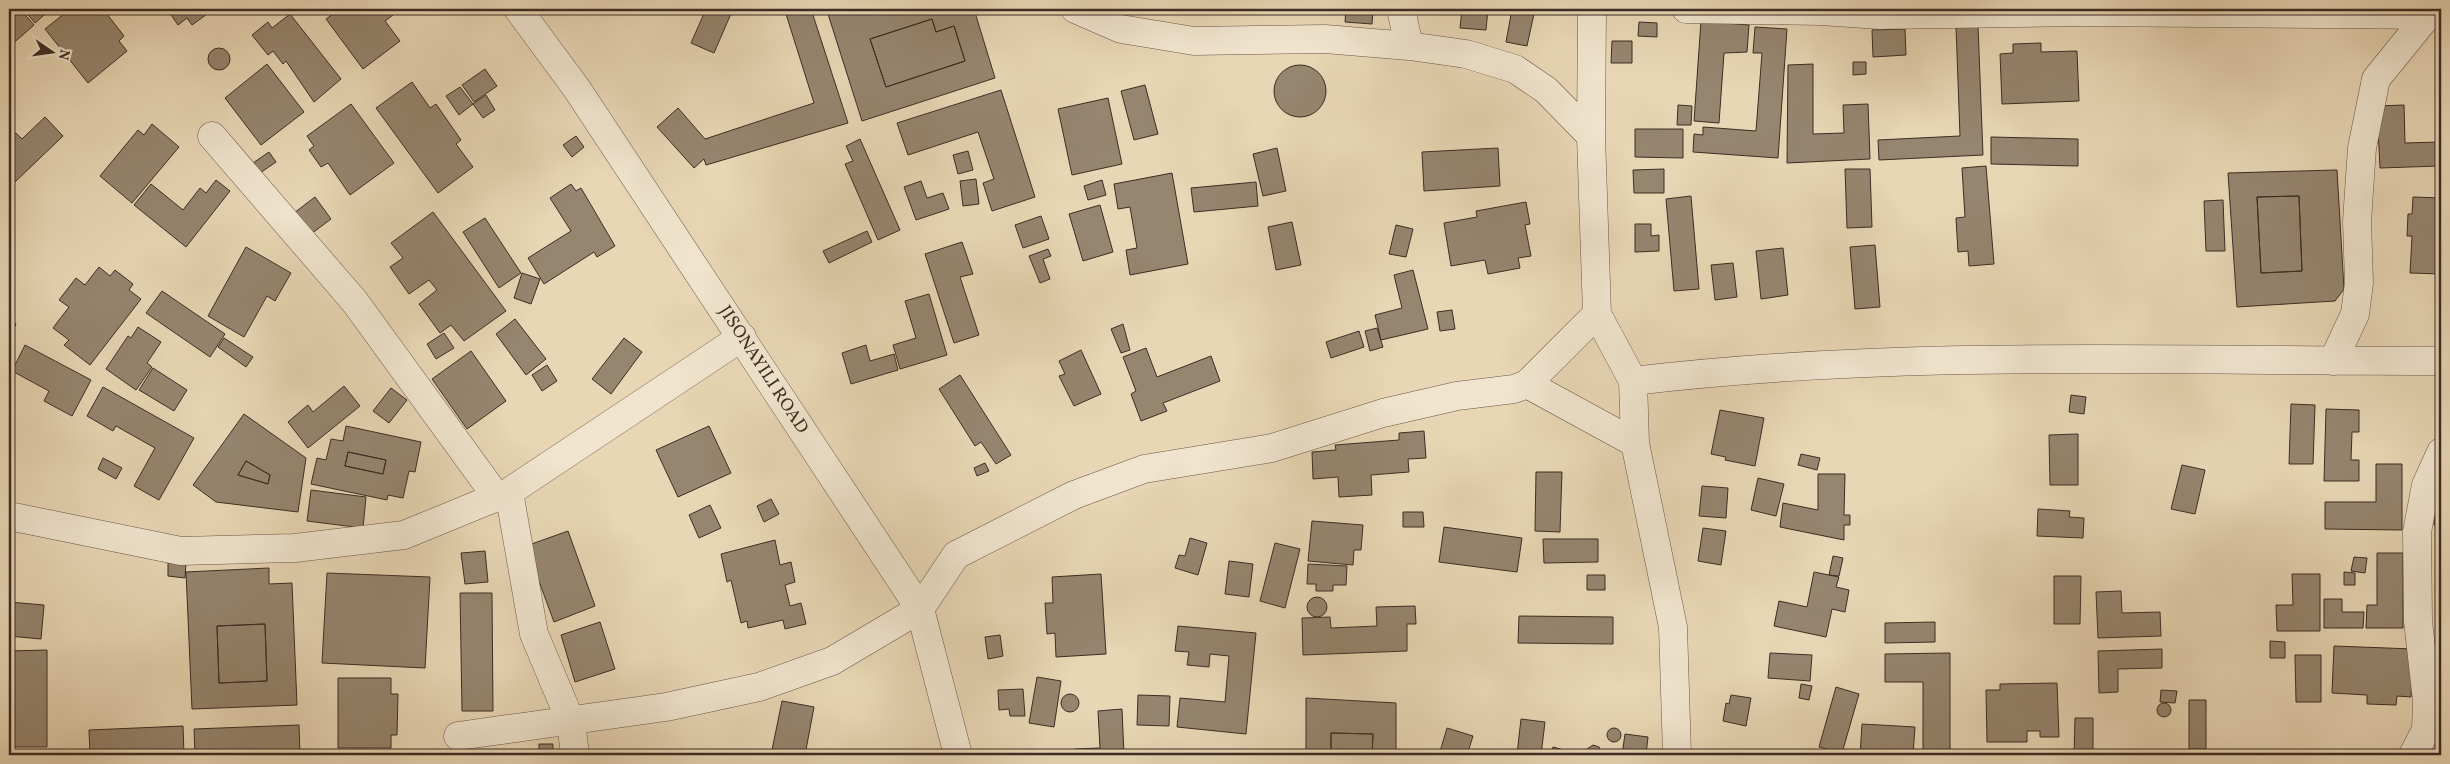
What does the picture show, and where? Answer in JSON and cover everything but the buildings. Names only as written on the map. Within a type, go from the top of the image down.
[{"type":"street","name":"JISONAYILI ROAD","points":[[518,9],[578,89],[920,609],[958,755]]},
{"type":"street","points":[[1075,9],[1121,28],[1194,41],[1325,39],[1409,46],[1466,54],[1514,69],[1546,90],[1591,136]]},
{"type":"street","points":[[1401,9],[1409,46]]},
{"type":"street","points":[[1592,9],[1591,136],[1597,314],[1633,381],[1635,443],[1673,627],[1677,755]]},
{"type":"street","points":[[1686,9],[1821,10],[1880,15],[2082,12],[2345,12],[2434,15]]},
{"type":"street","points":[[2333,361],[2355,314],[2359,283],[2357,221],[2362,148],[2376,79],[2434,15]]},
{"type":"street","points":[[212,136],[355,302],[503,494],[534,634],[571,722],[575,755]]},
{"type":"street","points":[[458,736],[571,722],[666,707],[759,687],[832,661],[920,609],[956,555],[1074,495],[1144,470],[1272,448],[1382,413],[1457,396],[1514,389],[1527,384],[1597,314]]},
{"type":"street","points":[[9,516],[181,551],[295,548],[404,535],[503,494],[742,337]]},
{"type":"street","points":[[1633,381],[1716,371],[1887,361],[2112,358],[2441,361]]},
{"type":"street","points":[[1527,384],[1635,443]]},
{"type":"street","points":[[2413,755],[2426,730],[2427,701],[2418,621],[2417,532],[2426,485],[2441,452]]}]
